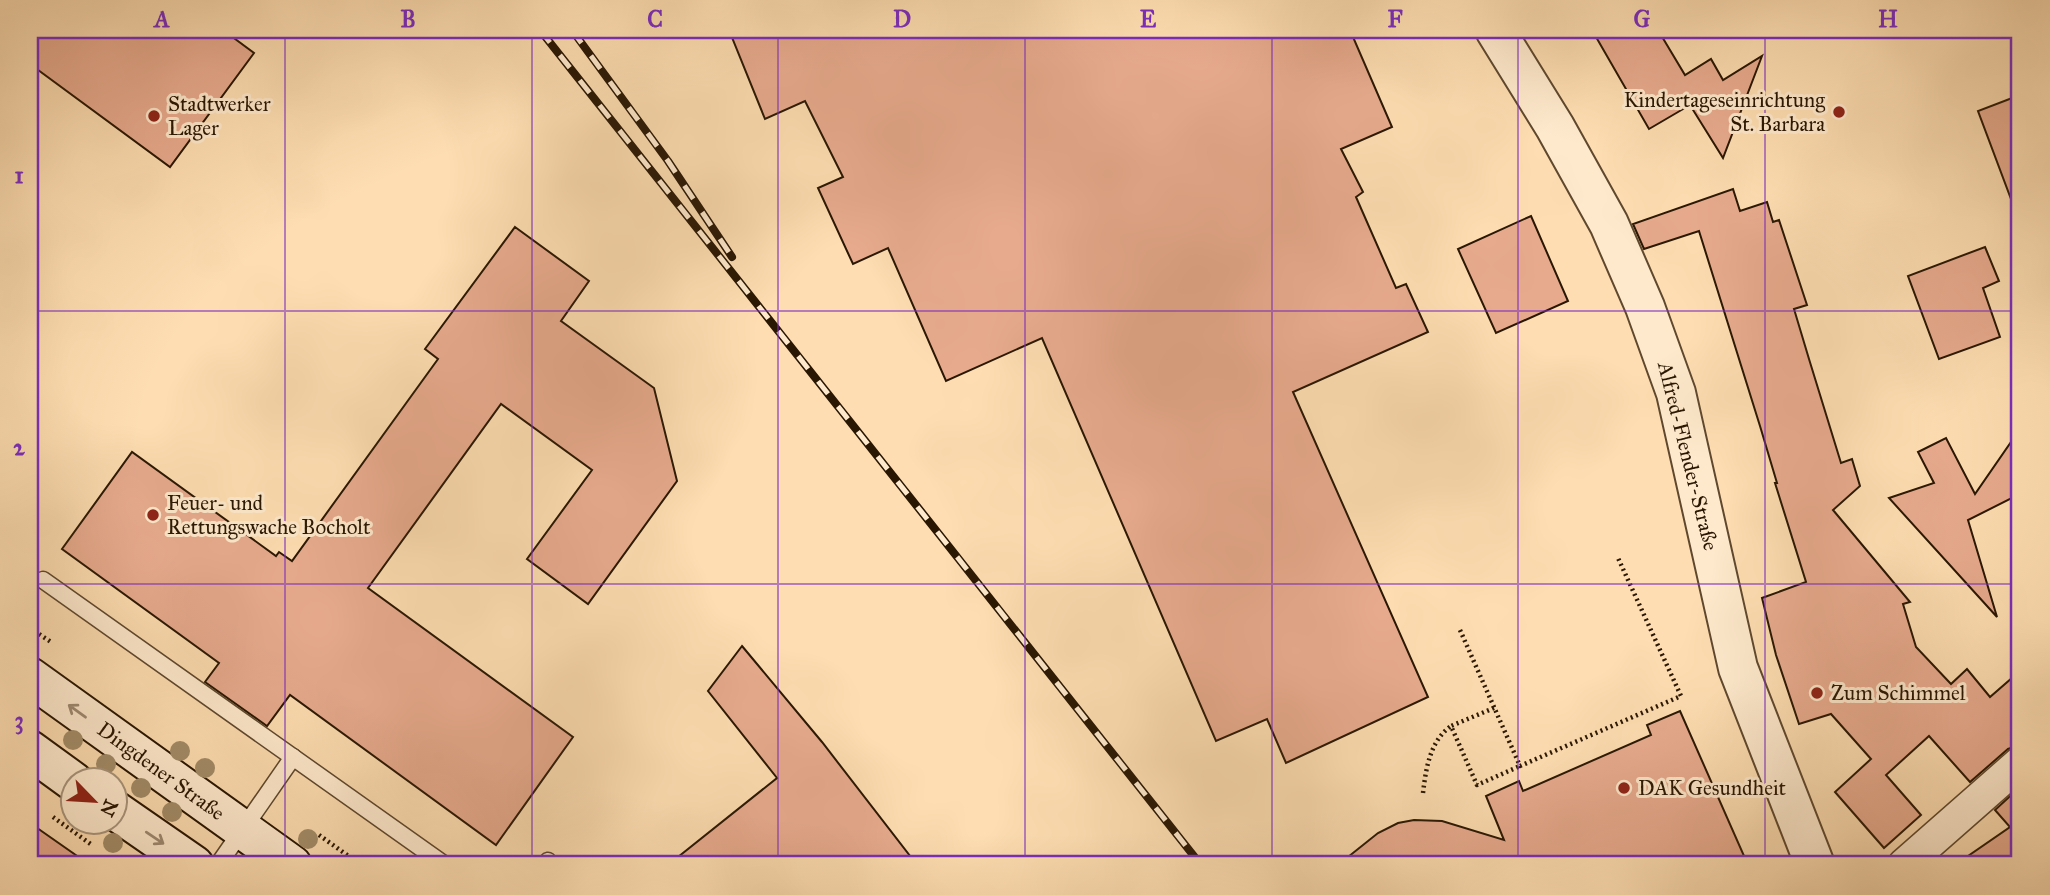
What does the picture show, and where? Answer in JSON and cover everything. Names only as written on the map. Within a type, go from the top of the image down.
[{"type":"street","name":"Alfred-Flender-Straße","points":[[1495,30],[1555,127],[1609,224],[1645,307],[1676,393],[1738,668],[1815,865]]},
{"type":"street","name":"Dingdener Straße","points":[[30,677],[292,865]]},
{"type":"street","points":[[30,750],[60,772]]},
{"type":"street","points":[[1904,865],[2020,762]]},
{"type":"street","points":[[130,821],[194,865]]},
{"type":"lane","points":[[43,580],[445,865]]},
{"type":"lane","points":[[218,865],[293,757]]},
{"type":"path","points":[[1451,726],[1477,785],[1681,696],[1618,558]]},
{"type":"path","points":[[1460,629],[1520,766]]},
{"type":"path","points":[[1423,793],[1431,753],[1442,733],[1451,726],[1494,708]]},
{"type":"path","points":[[52,816],[98,849]]},
{"type":"building","name":"Stadtwerker Lager","points":[[30,30],[223,30],[254,53],[170,167],[30,64]]},
{"type":"building","points":[[729,30],[1350,30],[1392,127],[1341,149],[1363,192],[1356,197],[1396,288],[1406,284],[1428,332],[1293,392],[1428,697],[1286,763],[1267,719],[1216,741],[1042,338],[946,381],[888,248],[853,264],[818,188],[843,177],[805,101],[765,119]]},
{"type":"building","points":[[1592,30],[1658,30],[1685,75],[1711,59],[1723,80],[1762,56],[1723,158],[1690,105],[1649,129]]},
{"type":"building","points":[[2020,95],[2020,214],[2017,215],[1978,111]]},
{"type":"building","points":[[1733,189],[1740,211],[1767,202],[1773,222],[1779,220],[1807,305],[1794,309],[1841,463],[1852,459],[1860,486],[1833,510],[1910,602],[1903,604],[1916,647],[1951,684],[1967,669],[1990,697],[2020,671],[2020,745],[2008,749],[1970,782],[1929,736],[1886,775],[1921,815],[1884,848],[1835,792],[1871,759],[1831,714],[1799,724],[1776,655],[1762,598],[1806,582],[1699,231],[1644,249],[1633,224]]},
{"type":"building","points":[[1531,216],[1568,301],[1496,333],[1458,249]]},
{"type":"building","name":"Feuer- und Rettungswache Bocholt","points":[[515,227],[589,281],[561,321],[654,388],[677,481],[588,604],[527,559],[592,470],[501,404],[368,588],[573,737],[496,845],[290,695],[267,726],[205,682],[219,663],[62,549],[132,452],[276,556],[279,552],[292,561],[438,359],[425,349]]},
{"type":"building","points":[[1985,247],[1999,281],[1983,288],[2000,337],[1939,359],[1908,276]]},
{"type":"building","points":[[2020,429],[2020,494],[1968,520],[1997,617],[1889,498],[1934,483],[1918,452],[1946,438],[1975,494]]},
{"type":"building","points":[[742,646],[822,742],[917,865],[668,865],[777,778],[708,691]]},
{"type":"building","name":"DAK Gesundheit","points":[[1680,711],[1748,865],[1338,865],[1378,833],[1398,823],[1414,820],[1442,821],[1504,840],[1486,796],[1519,781],[1523,791],[1651,735],[1647,725]]},
{"type":"building","points":[[2020,787],[2020,857],[2011,865],[1955,865],[2010,827],[1995,810]]},
{"type":"building","points":[[30,823],[90,865],[30,865]]},
{"type":"railway","points":[[540,30],[1201,865]]},
{"type":"railway","points":[[572,30],[668,161],[732,257]]},
{"type":"place","name":"Kindertageseinrichtung St. Barbara","points":[[1839,112]]},
{"type":"place","name":"Stadtwerker Lager","points":[[154,116]]},
{"type":"place","name":"Feuer- und Rettungswache Bocholt","points":[[153,515]]},
{"type":"place","name":"Zum Schimmel","points":[[1817,693]]},
{"type":"place","name":"DAK Gesundheit","points":[[1624,788]]}]
